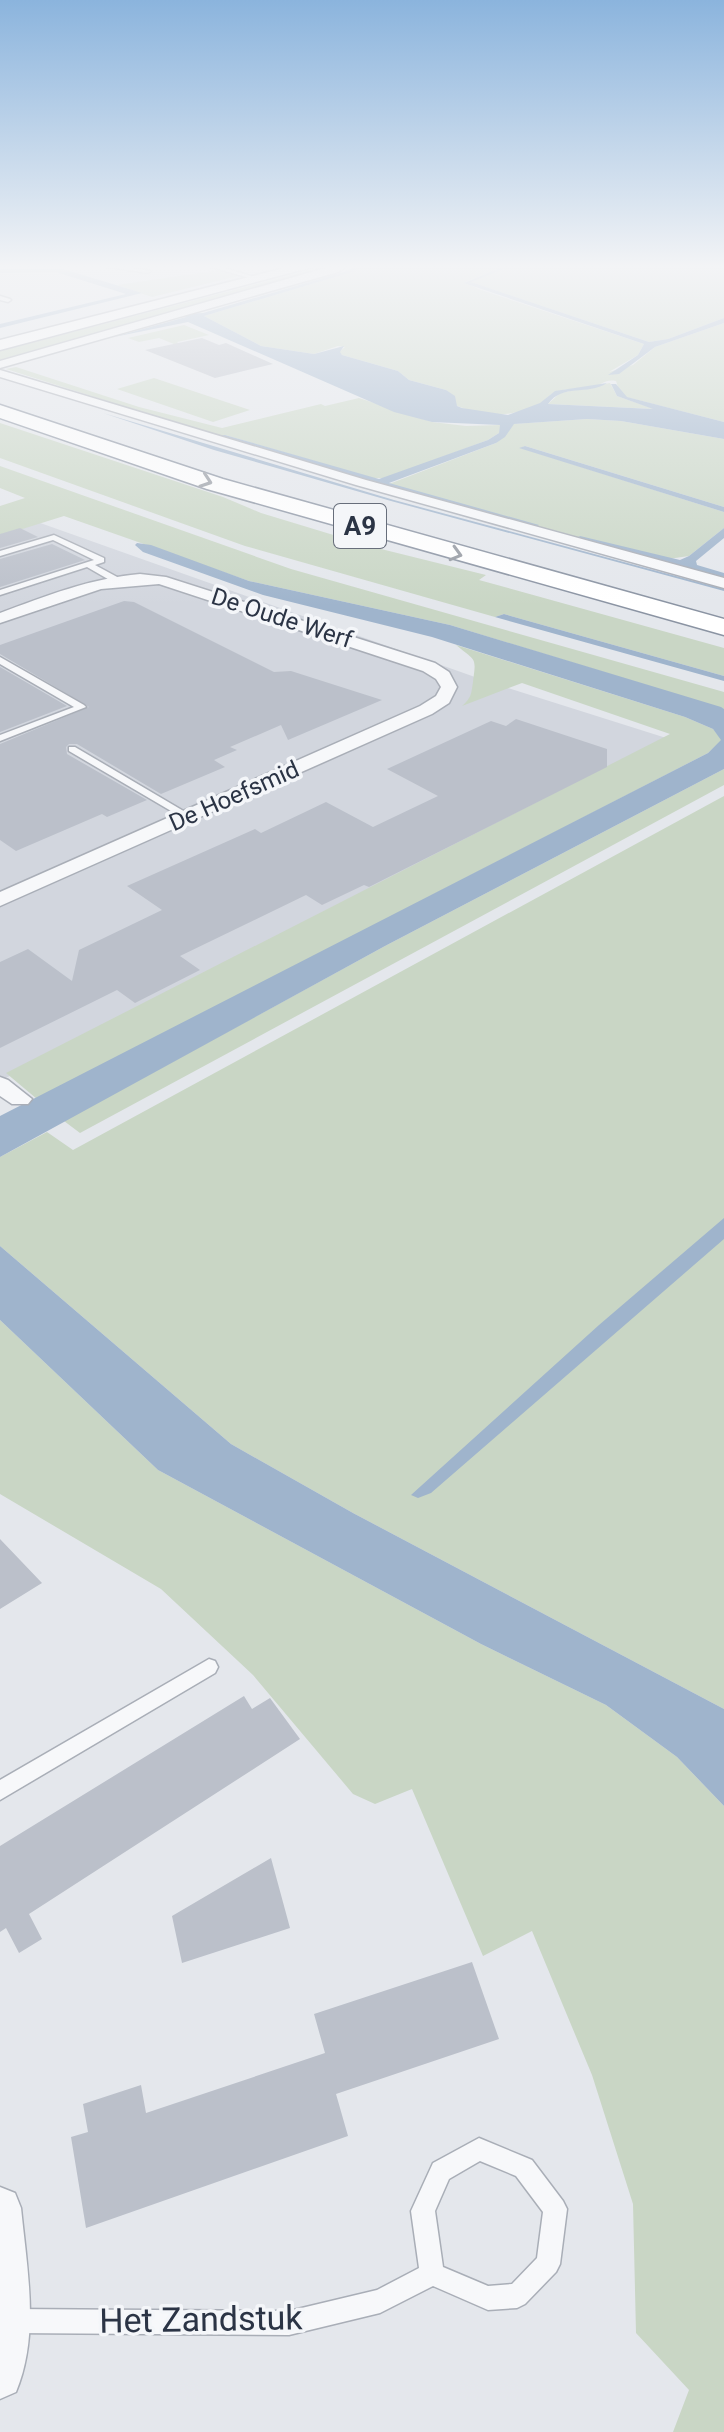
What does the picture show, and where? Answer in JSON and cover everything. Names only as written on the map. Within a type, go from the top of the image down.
[{"type":"highway","name":"A9","points":[[0,394],[245,474],[724,607]]},
{"type":"highway","name":"A9","points":[[0,411],[215,484],[724,627]]},
{"type":"street","points":[[17,378],[224,444],[724,583]]},
{"type":"street","name":"De Oude Werf","points":[[0,618],[116,580],[137,577],[182,585],[429,667],[443,676]]},
{"type":"street","name":"De Hoefsmid","points":[[3,895],[426,710],[443,699],[449,687],[443,676]]},
{"type":"street","points":[[0,1085],[20,1099]]},
{"type":"street","points":[[0,2208],[9,2321],[0,2376]]},
{"type":"lane","name":"De Oude Werf","points":[[0,554],[54,537],[101,560],[88,564]]},
{"type":"lane","name":"De Oude Werf","points":[[88,564],[116,580]]},
{"type":"lane","points":[[0,593],[88,564]]},
{"type":"lane","points":[[0,660],[81,707],[0,738]]},
{"type":"lane","points":[[72,749],[187,816]]},
{"type":"lane","points":[[0,1791],[209,1667]]},
{"type":"lane","points":[[479,2149],[524,2168],[555,2209],[548,2264],[517,2296],[488,2298],[432,2274],[423,2211],[441,2171],[479,2149]]},
{"type":"lane","name":"Het Zandstuk","points":[[9,2321],[289,2323],[380,2301],[432,2274]]},
{"type":"shaded area","points":[[29,519],[489,682],[701,749],[487,829],[0,1081],[0,528]]},
{"type":"green space","points":[[36,378],[51,378],[139,407],[222,428],[359,398],[432,422],[466,426],[501,425],[499,433],[488,440],[386,478],[372,478],[225,435],[218,436]]},
{"type":"green space","points":[[155,378],[250,410],[213,422],[117,389]]},
{"type":"green space","points":[[724,378],[724,422],[626,397],[616,381],[556,392],[531,408],[500,414],[457,406],[446,390],[409,380]]},
{"type":"green space","points":[[610,383],[617,396],[654,409],[548,404],[560,393]]},
{"type":"green space","points":[[587,419],[621,421],[724,439],[724,507],[525,446],[521,448],[724,512],[724,528],[689,556],[668,559],[577,538],[389,484],[496,443],[513,424]]},
{"type":"green space","points":[[0,423],[223,497],[261,513],[373,547],[486,575],[479,580],[724,648],[724,676],[504,614],[495,617],[245,546],[0,458]]},
{"type":"green space","points":[[0,466],[291,569],[724,692],[724,709],[450,625],[249,581],[64,516],[0,536],[0,506],[25,498],[0,488]]},
{"type":"green space","points":[[456,645],[685,717],[713,729],[722,740],[708,753],[37,1099],[6,1073],[670,734],[522,683],[462,706],[470,695],[474,664]]},
{"type":"green space","points":[[724,769],[724,785],[80,1133],[64,1121],[385,946]]},
{"type":"green space","points":[[724,796],[724,1709],[353,1513],[231,1444],[0,1246],[0,1157],[47,1132],[73,1150]]},
{"type":"green space","points":[[0,1320],[158,1470],[481,1644],[606,1705],[677,1757],[724,1806],[724,2432],[673,2432],[689,2390],[636,2333],[633,2204],[592,2075],[532,1931],[483,1956],[412,1789],[375,1804],[353,1794],[253,1675],[161,1589],[0,1494]]},
{"type":"water","points":[[317,378],[407,378],[446,390],[455,396],[457,406],[462,408],[508,415],[540,403],[555,391],[607,383],[561,394],[548,404],[653,409],[617,396],[611,384],[616,384],[627,397],[724,422],[724,439],[621,421],[587,419],[514,424],[505,437],[496,443],[389,483],[539,525],[534,528],[218,436],[225,435],[379,479],[488,440],[499,433],[500,425],[432,422],[394,412]]},
{"type":"water","points":[[103,413],[394,500],[724,591],[391,501],[214,450]]},
{"type":"water","points":[[525,446],[724,507],[724,512],[519,448]]},
{"type":"water","points":[[724,528],[724,538],[696,561],[697,565],[724,573],[724,577],[576,539],[580,536],[680,560]]},
{"type":"water","points":[[135,545],[151,545],[249,581],[450,625],[721,707],[724,709],[724,769],[385,946],[0,1157],[0,1116],[708,753],[721,740],[713,729],[685,717],[432,637],[263,595],[143,552]]},
{"type":"water","points":[[504,614],[724,676],[724,681],[495,617]]},
{"type":"water","points":[[724,1218],[724,1239],[431,1493],[418,1498],[411,1495],[599,1325]]},
{"type":"water","points":[[0,1246],[231,1444],[353,1513],[724,1709],[724,1806],[677,1757],[606,1705],[481,1644],[158,1470],[0,1320]]},
{"type":"building","points":[[20,528],[38,537],[0,548],[0,534]]},
{"type":"building","points":[[52,544],[85,560],[0,587],[0,559]]},
{"type":"building","points":[[124,601],[134,602],[274,672],[291,671],[382,700],[288,740],[281,725],[230,747],[237,750],[214,760],[225,767],[161,794],[77,744],[69,744],[67,754],[147,800],[107,817],[102,814],[16,851],[0,840],[0,744],[89,707],[0,654],[0,645]]},
{"type":"building","points":[[0,667],[67,706],[0,732]]},
{"type":"building","points":[[516,719],[607,749],[607,767],[369,887],[364,885],[322,905],[306,895],[180,956],[200,970],[135,1003],[117,990],[0,1048],[0,962],[28,949],[72,981],[79,950],[162,910],[127,886],[255,829],[261,833],[326,802],[373,827],[438,796],[387,769],[491,721],[506,726]]},
{"type":"building","points":[[0,1539],[42,1583],[0,1609]]},
{"type":"building","points":[[244,1696],[252,1709],[270,1698],[300,1739],[29,1914],[42,1939],[19,1953],[6,1928],[0,1932],[0,1846]]},
{"type":"building","points":[[271,1858],[290,1928],[182,1963],[172,1916]]},
{"type":"building","points":[[472,1962],[499,2039],[336,2094],[348,2136],[86,2228],[71,2137],[88,2132],[83,2104],[141,2085],[146,2113],[325,2053],[314,2014]]}]
